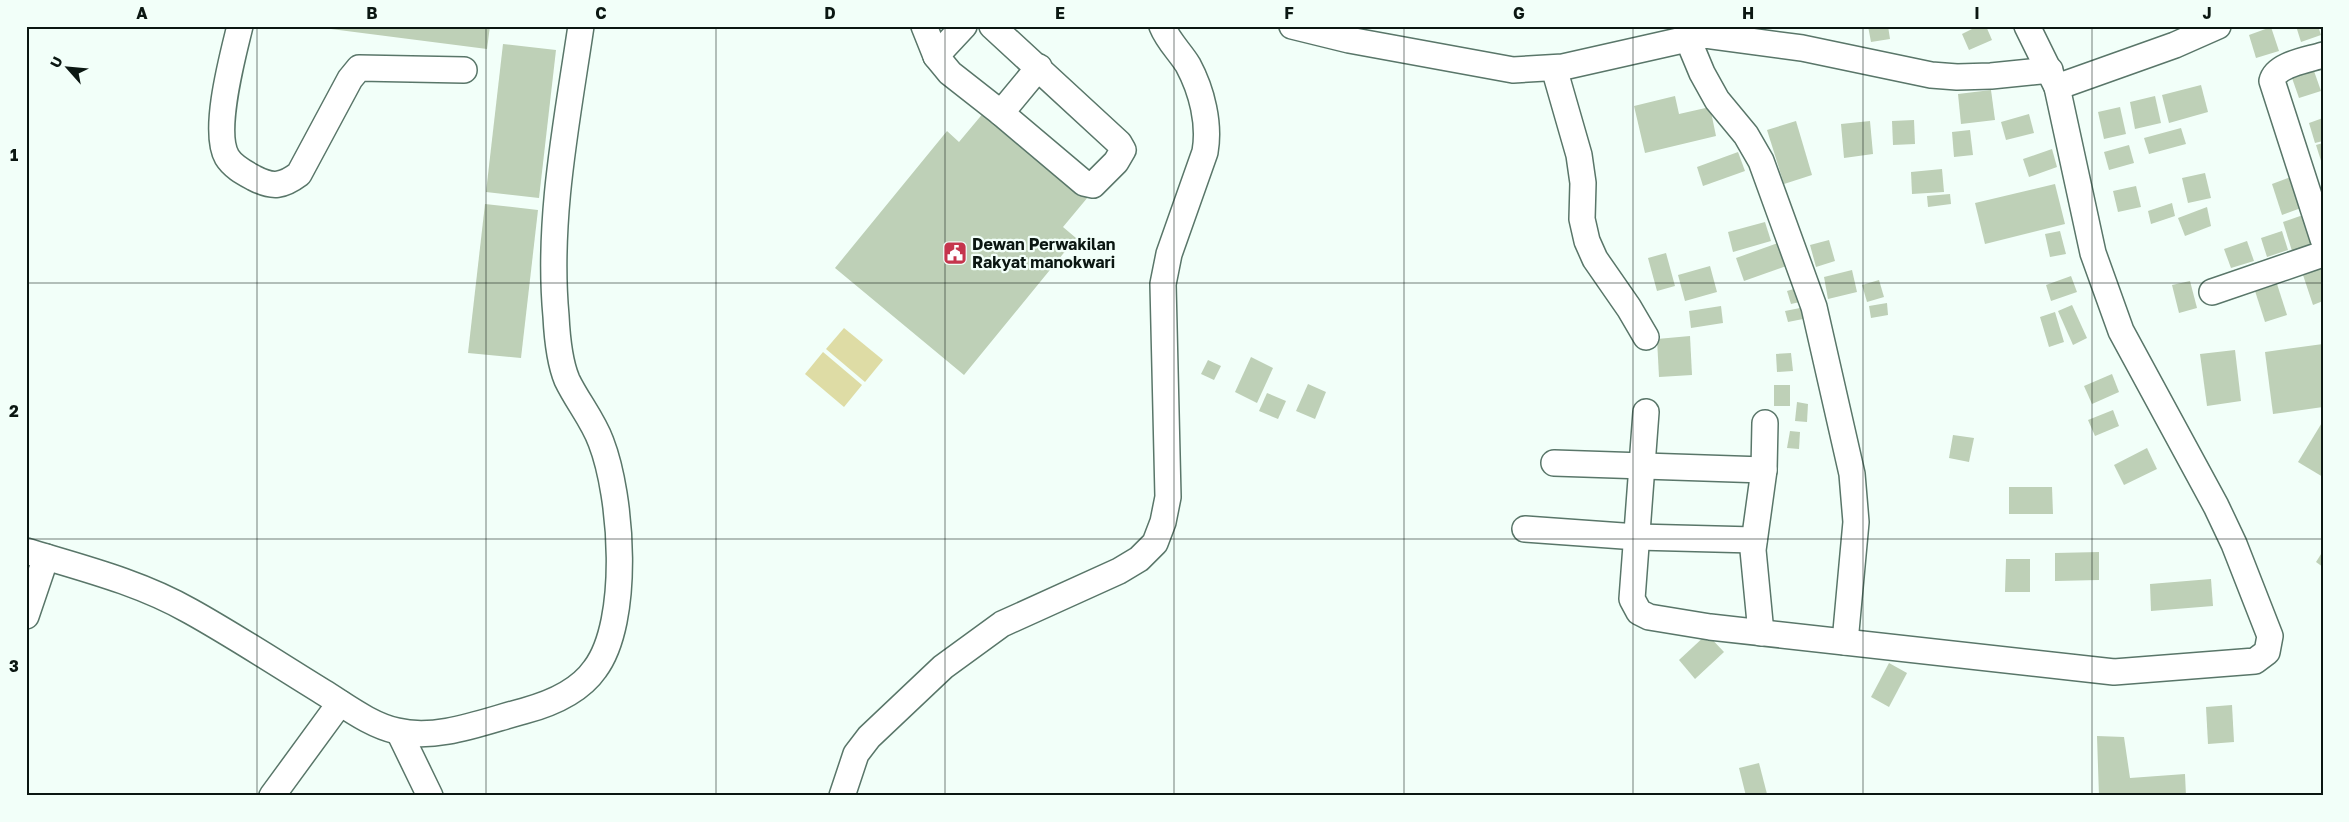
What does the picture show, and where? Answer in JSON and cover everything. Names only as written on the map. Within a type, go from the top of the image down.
[{"type":"street","points":[[240,26],[227,82],[222,136],[224,148],[228,159],[242,171],[263,183],[276,186],[287,183],[299,174],[350,79],[359,68],[464,70]]},
{"type":"street","points":[[26,616],[36,554],[108,575],[167,598],[340,703],[374,722],[398,732],[440,732],[538,707],[560,698],[592,674],[605,654],[609,641],[619,585],[619,554],[615,505],[602,444],[594,425],[568,381],[562,366],[555,315],[555,215],[581,26]]},
{"type":"street","points":[[924,26],[936,56],[950,74],[1001,113],[1088,185],[1096,183],[1116,162],[1122,150],[1119,142],[992,26]]},
{"type":"street","points":[[936,56],[964,26]]},
{"type":"street","points":[[842,796],[856,754],[869,737],[943,667],[1002,624],[1119,571],[1139,559],[1155,544],[1163,522],[1168,497],[1163,284],[1169,254],[1205,152],[1208,137],[1206,119],[1193,77],[1162,26]]},
{"type":"street","points":[[1292,26],[1349,40],[1513,70],[1554,68],[1687,37],[1705,35],[1802,48],[1942,76],[2053,78],[2175,45],[2218,26]]},
{"type":"street","points":[[1646,412],[1632,599],[1639,612],[1649,617],[1666,621],[1761,633],[2114,672],[2255,661],[2263,657],[2269,646],[2270,636],[2234,544],[2216,506],[2140,368],[2109,300],[2093,253],[2053,78],[2027,26]]},
{"type":"street","points":[[1687,37],[1702,73],[1718,100],[1746,134],[1761,161],[1814,307],[1852,474],[1856,522],[1846,642]]},
{"type":"street","points":[[2323,55],[2279,70],[2273,76],[2272,81],[2323,239]]},
{"type":"street","points":[[1001,113],[1039,68]]},
{"type":"street","points":[[1554,68],[1579,155],[1583,183],[1582,219],[1587,241],[1595,259],[1646,337]]},
{"type":"street","points":[[2212,292],[2323,254]]},
{"type":"street","points":[[1761,633],[1753,550],[1764,470],[1765,423]]},
{"type":"street","points":[[1554,463],[1764,470]]},
{"type":"street","points":[[1525,529],[1637,537],[1754,540]]},
{"type":"street","points":[[272,796],[340,703]]},
{"type":"street","points":[[398,732],[430,796]]},
{"type":"shaded area","points":[[844,328],[883,360],[865,382],[826,349]]},
{"type":"shaded area","points":[[823,352],[862,385],[844,407],[805,374]]},
{"type":"building","points":[[332,26],[490,26],[487,49],[331,29]]},
{"type":"building","points":[[1868,26],[1888,26],[1890,39],[1871,42]]},
{"type":"building","points":[[1978,26],[1986,26],[1992,40],[1969,50],[1962,34]]},
{"type":"building","points":[[2296,26],[2318,26],[2321,35],[2301,42]]},
{"type":"building","points":[[2271,27],[2279,51],[2256,58],[2249,35]]},
{"type":"building","points":[[503,44],[556,50],[539,198],[486,192]]},
{"type":"building","points":[[2314,71],[2321,91],[2299,98],[2292,78]]},
{"type":"building","points":[[2201,85],[2208,112],[2169,123],[2162,95]]},
{"type":"building","points":[[1991,90],[1995,120],[1961,124],[1958,94]]},
{"type":"building","points":[[1675,96],[1679,114],[1710,107],[1716,136],[1645,153],[1634,106]]},
{"type":"building","points":[[2155,96],[2161,123],[2135,129],[2130,102]]},
{"type":"building","name":"Dewan Perwakilan Rakyat manokwari","points":[[990,105],[1093,191],[1063,227],[1076,238],[964,375],[835,268],[947,131],[959,142]]},
{"type":"building","points":[[2120,107],[2126,134],[2104,139],[2098,112]]},
{"type":"building","points":[[2029,114],[2034,133],[2006,140],[2001,122]]},
{"type":"building","points":[[2323,118],[2323,141],[2315,143],[2309,123]]},
{"type":"building","points":[[1914,120],[1915,144],[1893,145],[1892,121]]},
{"type":"building","points":[[1796,121],[1812,175],[1784,184],[1767,130]]},
{"type":"building","points":[[1870,121],[1873,154],[1844,158],[1841,124]]},
{"type":"building","points":[[2181,128],[2186,144],[2149,154],[2144,138]]},
{"type":"building","points":[[1970,130],[1973,155],[1954,157],[1952,132]]},
{"type":"building","points":[[2323,143],[2323,164],[2322,164],[2316,145]]},
{"type":"building","points":[[2129,145],[2134,163],[2109,170],[2104,152]]},
{"type":"building","points":[[2052,149],[2057,167],[2029,177],[2023,159]]},
{"type":"building","points":[[1738,152],[1745,171],[1703,186],[1697,167]]},
{"type":"building","points":[[1942,169],[1944,192],[1912,194],[1911,172]]},
{"type":"building","points":[[2205,173],[2211,198],[2188,203],[2182,178]]},
{"type":"building","points":[[2291,177],[2301,208],[2282,215],[2272,184]]},
{"type":"building","points":[[2055,184],[2065,224],[1985,244],[1975,203]]},
{"type":"building","points":[[2136,186],[2141,207],[2118,212],[2113,191]]},
{"type":"building","points":[[1950,194],[1951,204],[1928,207],[1927,196]]},
{"type":"building","points":[[2172,203],[2175,216],[2151,224],[2148,211]]},
{"type":"building","points":[[485,204],[538,210],[521,358],[468,353]]},
{"type":"building","points":[[2207,207],[2211,226],[2185,236],[2178,218]]},
{"type":"building","points":[[2303,215],[2313,244],[2292,251],[2283,222]]},
{"type":"building","points":[[1765,222],[1771,241],[1733,252],[1728,232]]},
{"type":"building","points":[[2060,231],[2066,254],[2050,257],[2045,234]]},
{"type":"building","points":[[2282,231],[2288,250],[2267,257],[2261,238]]},
{"type":"building","points":[[1829,240],[1835,261],[1816,267],[1810,245]]},
{"type":"building","points":[[2247,241],[2254,261],[2231,268],[2224,249]]},
{"type":"building","points":[[1781,242],[1789,265],[1744,281],[1736,258]]},
{"type":"building","points":[[1666,253],[1675,286],[1657,291],[1648,258]]},
{"type":"building","points":[[2320,263],[2323,270],[2323,301],[2313,305],[2301,269]]},
{"type":"building","points":[[1710,266],[1717,292],[1685,301],[1678,275]]},
{"type":"building","points":[[1852,270],[1857,292],[1828,299],[1824,277]]},
{"type":"building","points":[[2071,276],[2077,292],[2051,301],[2046,285]]},
{"type":"building","points":[[1879,280],[1884,297],[1867,302],[1862,285]]},
{"type":"building","points":[[2190,281],[2197,308],[2179,313],[2172,285]]},
{"type":"building","points":[[2277,284],[2287,315],[2265,322],[2255,291]]},
{"type":"building","points":[[1800,287],[1804,301],[1791,304],[1787,291]]},
{"type":"building","points":[[1887,303],[1888,315],[1871,318],[1869,306]]},
{"type":"building","points":[[2072,305],[2087,338],[2073,345],[2058,311]]},
{"type":"building","points":[[1721,306],[1723,323],[1691,328],[1689,311]]},
{"type":"building","points":[[1805,307],[1808,318],[1788,322],[1785,311]]},
{"type":"building","points":[[2055,312],[2064,342],[2049,347],[2040,317]]},
{"type":"building","points":[[1690,336],[1692,375],[1659,377],[1657,339]]},
{"type":"building","points":[[2323,344],[2323,407],[2273,414],[2265,352]]},
{"type":"building","points":[[2235,350],[2241,401],[2207,406],[2200,354]]},
{"type":"building","points":[[1791,353],[1793,371],[1777,372],[1776,354]]},
{"type":"building","points":[[1251,357],[1273,368],[1257,403],[1235,392]]},
{"type":"building","points":[[1208,360],[1221,366],[1214,380],[1201,374]]},
{"type":"building","points":[[2112,374],[2119,392],[2092,404],[2084,386]]},
{"type":"building","points":[[1308,384],[1326,392],[1315,419],[1296,411]]},
{"type":"building","points":[[1774,385],[1790,385],[1790,406],[1774,406]]},
{"type":"building","points":[[1267,393],[1286,401],[1278,419],[1259,411]]},
{"type":"building","points":[[1797,402],[1808,404],[1807,422],[1795,421]]},
{"type":"building","points":[[2113,410],[2119,426],[2095,436],[2088,420]]},
{"type":"building","points":[[2323,421],[2323,477],[2298,462]]},
{"type":"building","points":[[1790,431],[1800,432],[1799,449],[1787,448]]},
{"type":"building","points":[[1953,435],[1974,438],[1969,462],[1949,458]]},
{"type":"building","points":[[2147,448],[2157,469],[2124,485],[2114,465]]},
{"type":"building","points":[[2009,487],[2052,487],[2053,514],[2009,514]]},
{"type":"building","points":[[2323,551],[2323,567],[2316,562]]},
{"type":"building","points":[[2099,552],[2099,580],[2055,581],[2055,553]]},
{"type":"building","points":[[2006,559],[2030,559],[2030,592],[2005,592]]},
{"type":"building","points":[[2211,579],[2213,606],[2151,611],[2150,584]]},
{"type":"building","points":[[1707,634],[1724,652],[1695,679],[1679,660]]},
{"type":"building","points":[[1889,663],[1907,673],[1889,707],[1871,697]]},
{"type":"building","points":[[2232,705],[2234,742],[2208,744],[2206,707]]},
{"type":"building","points":[[2097,736],[2124,737],[2130,778],[2185,774],[2186,796],[2099,796]]},
{"type":"building","points":[[1759,763],[1767,794],[1746,796],[1739,768]]},
{"type":"place","name":"Dewan Perwakilan Rakyat manokwari","points":[[955,253]]}]
